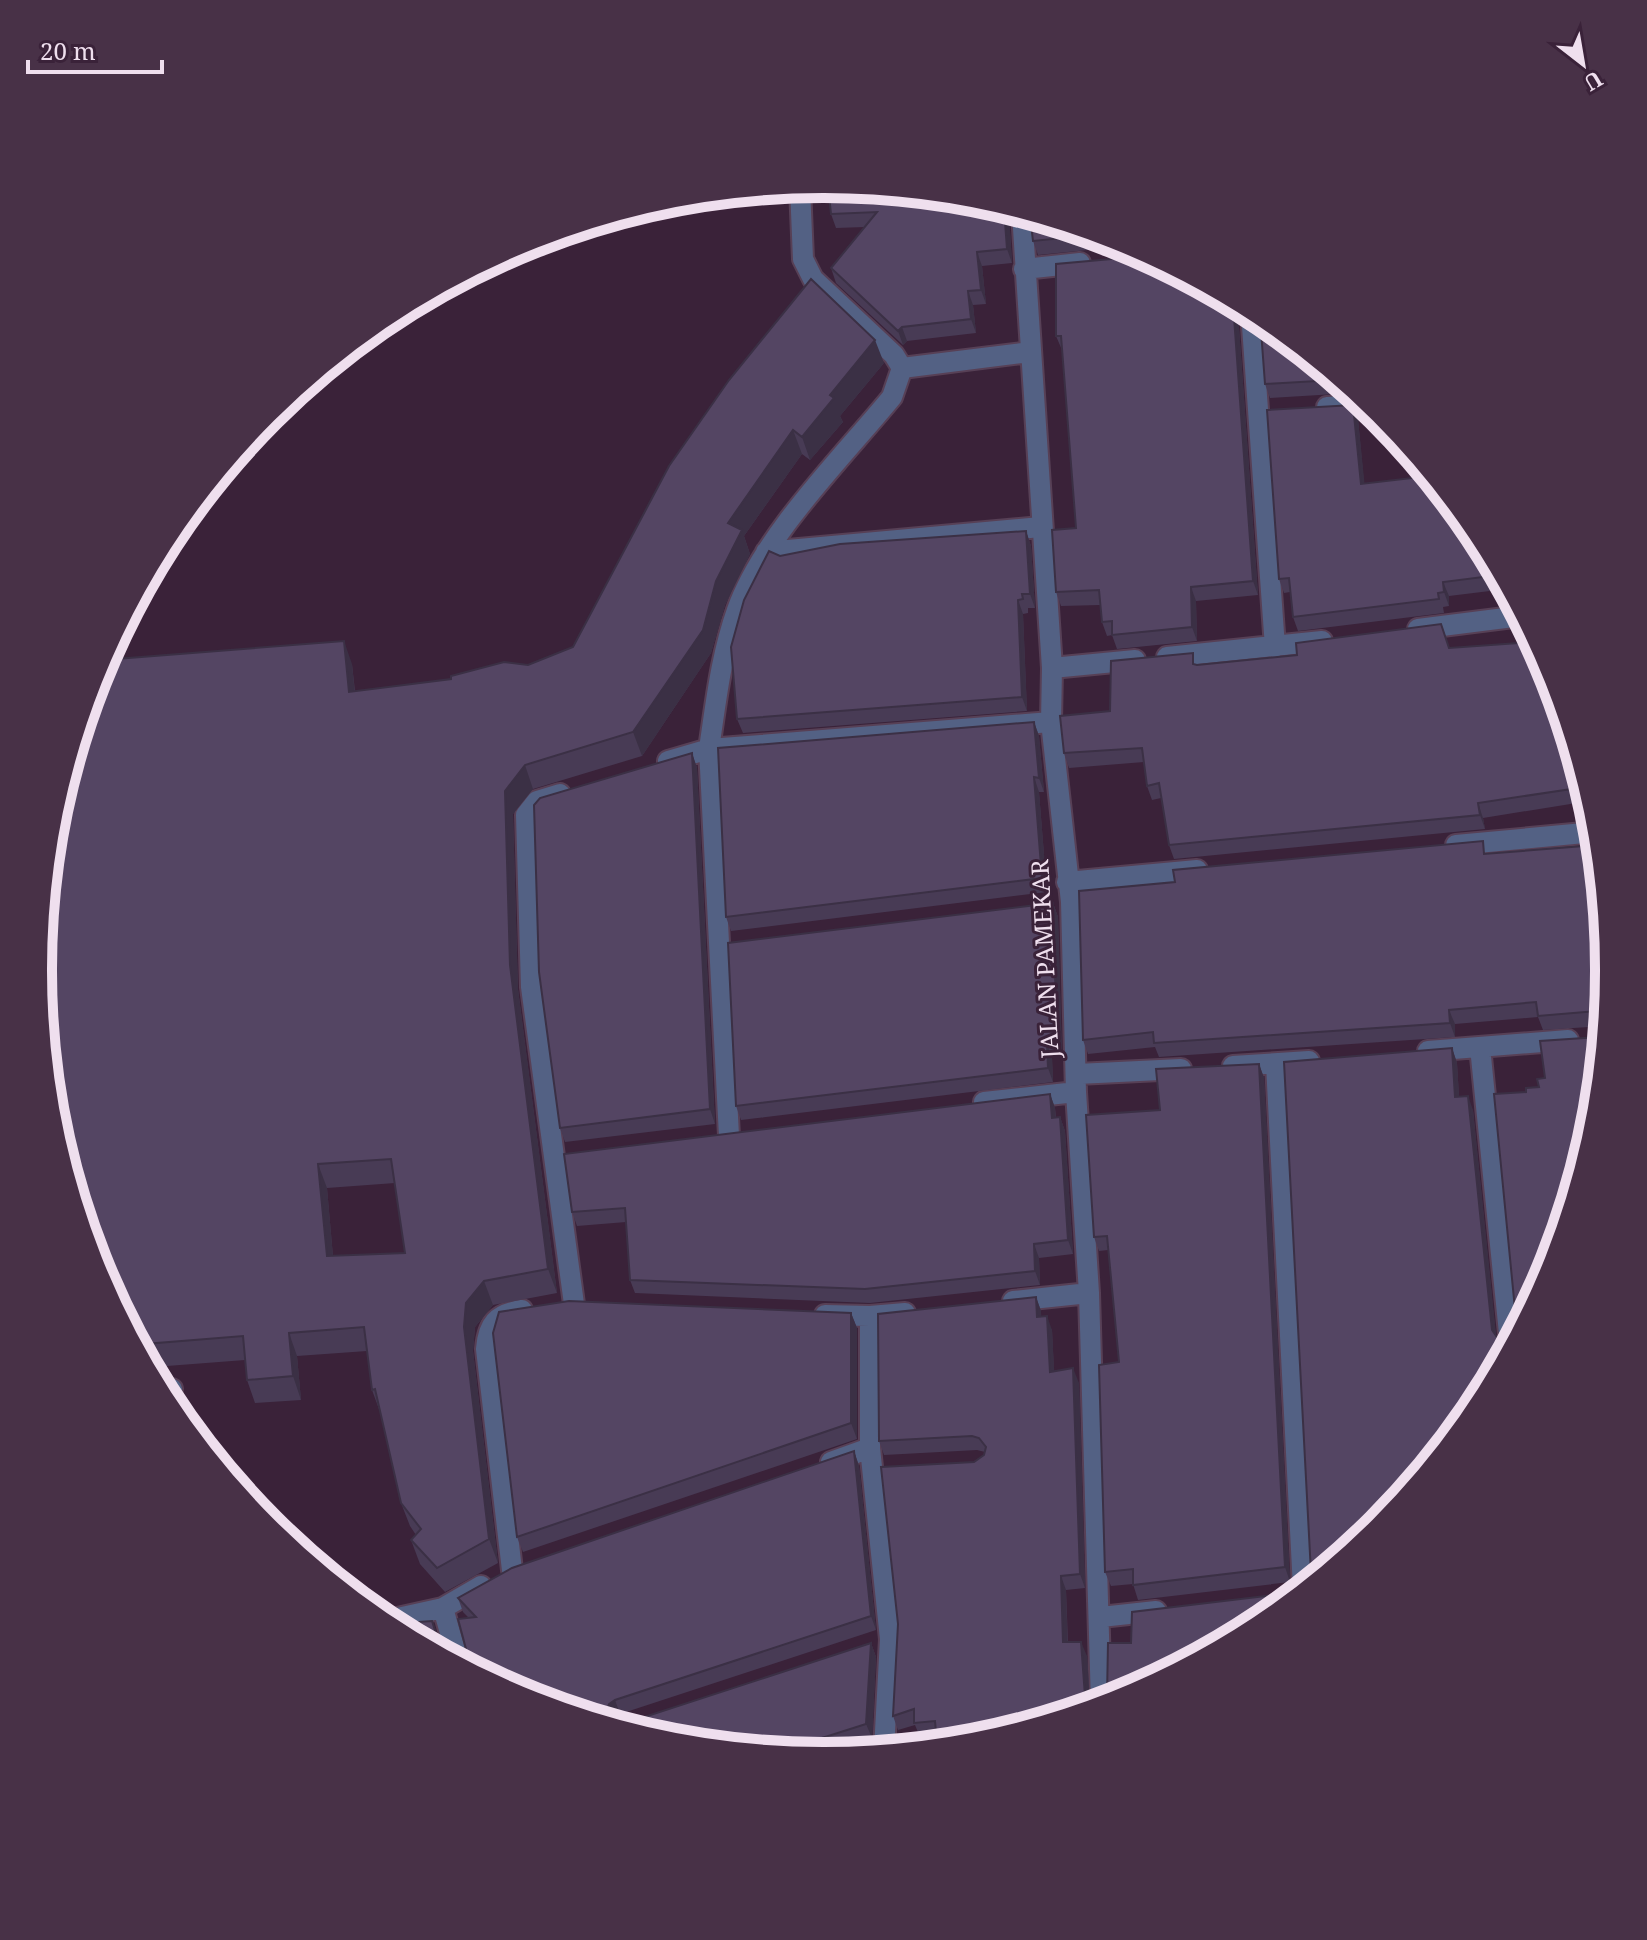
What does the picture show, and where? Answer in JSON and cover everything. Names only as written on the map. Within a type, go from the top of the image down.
[{"type":"street","points":[[800,199],[803,259],[813,279],[894,355],[902,368]]},
{"type":"street","name":"JALAN PAMEKAR","points":[[1022,225],[1052,668],[1051,722],[1065,896],[1089,1293],[1101,1690]]},
{"type":"street","points":[[1024,269],[1106,261]]},
{"type":"street","points":[[1253,330],[1264,412],[1275,647]]},
{"type":"street","points":[[902,368],[1030,352]]},
{"type":"street","points":[[729,1136],[728,945],[709,749],[723,652],[738,607],[766,552],[892,397],[902,368]]},
{"type":"street","points":[[1304,409],[1350,406]]},
{"type":"street","points":[[766,552],[1041,527]]},
{"type":"street","points":[[1398,632],[1509,618]]},
{"type":"street","points":[[1052,668],[1336,639]]},
{"type":"street","points":[[649,767],[709,749],[1051,722]]},
{"type":"street","points":[[404,1617],[443,1608],[520,1567],[486,1349],[488,1328],[497,1317],[567,1306],[531,987],[526,815],[537,801],[574,790]]},
{"type":"street","points":[[1437,847],[1582,833]]},
{"type":"street","points":[[1065,896],[1216,868]]},
{"type":"street","points":[[1402,1053],[1587,1039]]},
{"type":"street","points":[[1480,1047],[1508,1324]]},
{"type":"street","points":[[962,1105],[1077,1083],[1207,1067],[1323,1060]]},
{"type":"street","points":[[1276,1064],[1302,1574]]},
{"type":"street","points":[[551,1157],[581,1154]]},
{"type":"street","points":[[995,1303],[1089,1293]]},
{"type":"street","points":[[808,1314],[870,1316],[933,1310]]},
{"type":"street","points":[[870,1316],[884,1739]]},
{"type":"street","points":[[812,1468],[876,1462]]},
{"type":"street","points":[[443,1608],[454,1647]]},
{"type":"street","points":[[1101,1617],[1175,1609]]},
{"type":"building","points":[[829,198],[924,205],[974,213],[1005,221],[1007,249],[977,252],[981,290],[968,291],[971,319],[902,327],[898,331],[831,268],[877,212],[831,214]]},
{"type":"building","points":[[1031,227],[1066,238],[1033,241]]},
{"type":"building","points":[[1121,258],[1165,278],[1234,318],[1253,581],[1191,587],[1192,627],[1112,635],[1112,621],[1102,622],[1099,590],[1056,592],[1052,530],[1076,528],[1061,336],[1056,336],[1056,264]]},
{"type":"building","points":[[811,279],[875,340],[830,395],[834,398],[802,437],[793,430],[728,523],[742,530],[716,581],[703,630],[633,732],[525,765],[505,791],[510,965],[548,1269],[484,1281],[466,1303],[464,1327],[489,1539],[437,1568],[411,1540],[421,1529],[401,1503],[375,1389],[372,1390],[364,1327],[289,1333],[293,1376],[247,1380],[243,1336],[149,1344],[132,1311],[93,1218],[78,1170],[59,1071],[52,970],[59,869],[67,819],[93,722],[118,659],[344,641],[349,692],[451,679],[451,676],[504,662],[528,665],[573,647],[669,466],[729,380]],"holes":[[[391,1159],[405,1253],[327,1256],[318,1164]]]},
{"type":"building","points":[[1261,336],[1321,381],[1265,384]]},
{"type":"building","points":[[1349,405],[1353,410],[1361,484],[1417,477],[1487,576],[1443,582],[1444,592],[1438,593],[1439,599],[1293,617],[1289,578],[1279,579],[1267,410]]},
{"type":"building","points":[[1026,531],[1030,594],[1022,594],[1023,599],[1018,600],[1022,697],[737,719],[731,647],[744,600],[769,551],[780,556],[840,544]]},
{"type":"building","points":[[1441,624],[1449,648],[1521,643],[1554,722],[1573,789],[1478,803],[1480,815],[1169,845],[1159,783],[1147,786],[1142,748],[1064,753],[1060,716],[1110,711],[1111,661],[1193,653],[1193,664],[1197,665],[1297,655],[1296,643]]},
{"type":"building","points":[[1034,722],[1039,778],[1034,777],[1042,878],[726,917],[718,748]]},
{"type":"building","points":[[692,753],[710,1109],[560,1128],[539,972],[534,805],[540,798]]},
{"type":"building","points":[[1483,841],[1484,854],[1584,846],[1593,920],[1593,1011],[1538,1016],[1536,1002],[1449,1010],[1450,1023],[1154,1043],[1153,1032],[1083,1040],[1079,891],[1175,882],[1173,870]]},
{"type":"building","points":[[1053,903],[1057,1042],[1047,1043],[1048,1068],[736,1106],[728,943]]},
{"type":"building","points":[[1591,1038],[1580,1121],[1569,1170],[1554,1218],[1515,1311],[1494,1094],[1526,1092],[1526,1088],[1539,1087],[1537,1079],[1545,1078],[1540,1041]]},
{"type":"building","points":[[1452,1048],[1455,1097],[1468,1096],[1492,1330],[1500,1340],[1465,1399],[1404,1479],[1369,1516],[1311,1567],[1284,1062]]},
{"type":"building","points":[[1259,1064],[1285,1567],[1133,1585],[1133,1569],[1105,1572],[1099,1365],[1119,1362],[1107,1236],[1094,1237],[1086,1115],[1160,1110],[1156,1069]]},
{"type":"building","points":[[1050,1094],[1052,1118],[1060,1117],[1068,1240],[1034,1244],[1035,1271],[865,1289],[630,1280],[625,1208],[572,1212],[564,1154]]},
{"type":"building","points":[[1036,1297],[1037,1317],[1047,1316],[1050,1372],[1073,1368],[1080,1574],[1061,1576],[1063,1642],[1081,1642],[1085,1696],[1023,1715],[936,1733],[935,1721],[914,1723],[914,1709],[893,1716],[898,1624],[881,1467],[974,1462],[984,1455],[986,1447],[979,1438],[972,1436],[879,1441],[878,1314]]},
{"type":"building","points":[[569,1301],[851,1313],[851,1423],[517,1537],[493,1333],[499,1312]]},
{"type":"building","points":[[854,1451],[871,1616],[615,1700],[607,1710],[528,1683],[463,1652],[466,1649],[458,1619],[476,1617],[458,1598],[512,1568]]},
{"type":"building","points":[[1275,1595],[1209,1638],[1107,1687],[1108,1643],[1131,1643],[1132,1612]]},
{"type":"building","points":[[432,1621],[437,1637],[413,1622]]},
{"type":"building","points":[[871,1643],[866,1724],[811,1741],[723,1735],[639,1719]]}]
